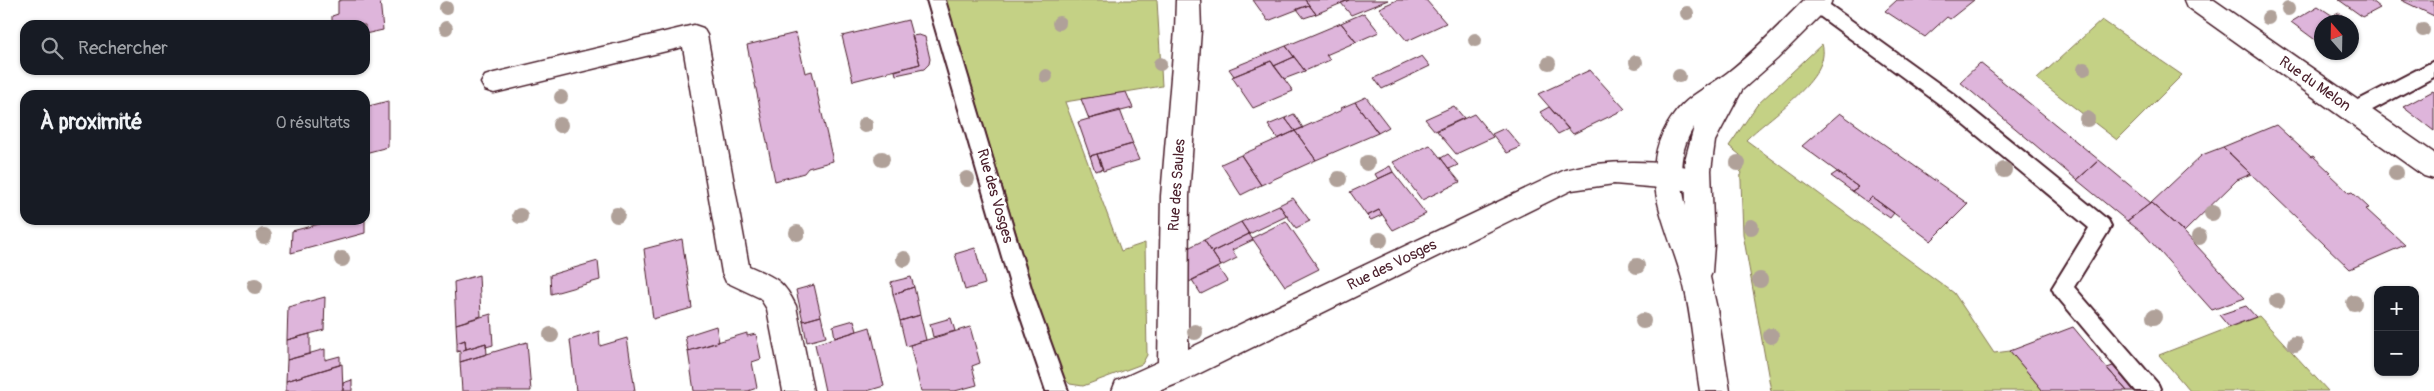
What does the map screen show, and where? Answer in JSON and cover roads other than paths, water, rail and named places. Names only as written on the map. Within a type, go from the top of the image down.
[{"type":"street","name":"Rue des Saules","points":[[1173,371],[1174,222],[1188,30],[1188,0]]},
{"type":"street","name":"Rue du Melon","points":[[2196,0],[2434,168]]},
{"type":"street","points":[[1715,391],[1697,283],[1670,207],[1666,177],[1671,144],[1680,126],[1691,112],[1735,80],[1818,2]]},
{"type":"street","points":[[494,83],[694,35],[736,273],[770,289],[781,306],[798,391]]},
{"type":"street","points":[[1697,283],[1700,247],[1696,180],[1702,142],[1735,80]]},
{"type":"street","name":"Rue des Vosges","points":[[1127,391],[1173,371],[1565,181],[1579,176],[1621,173],[1696,180]]},
{"type":"lane","name":"Rue des Vosges","points":[[936,0],[1022,291],[1057,391]]},
{"type":"lane","points":[[1818,2],[1944,98],[2101,226],[2062,288],[2150,391]]},
{"type":"lane","points":[[2354,111],[2434,68]]}]
